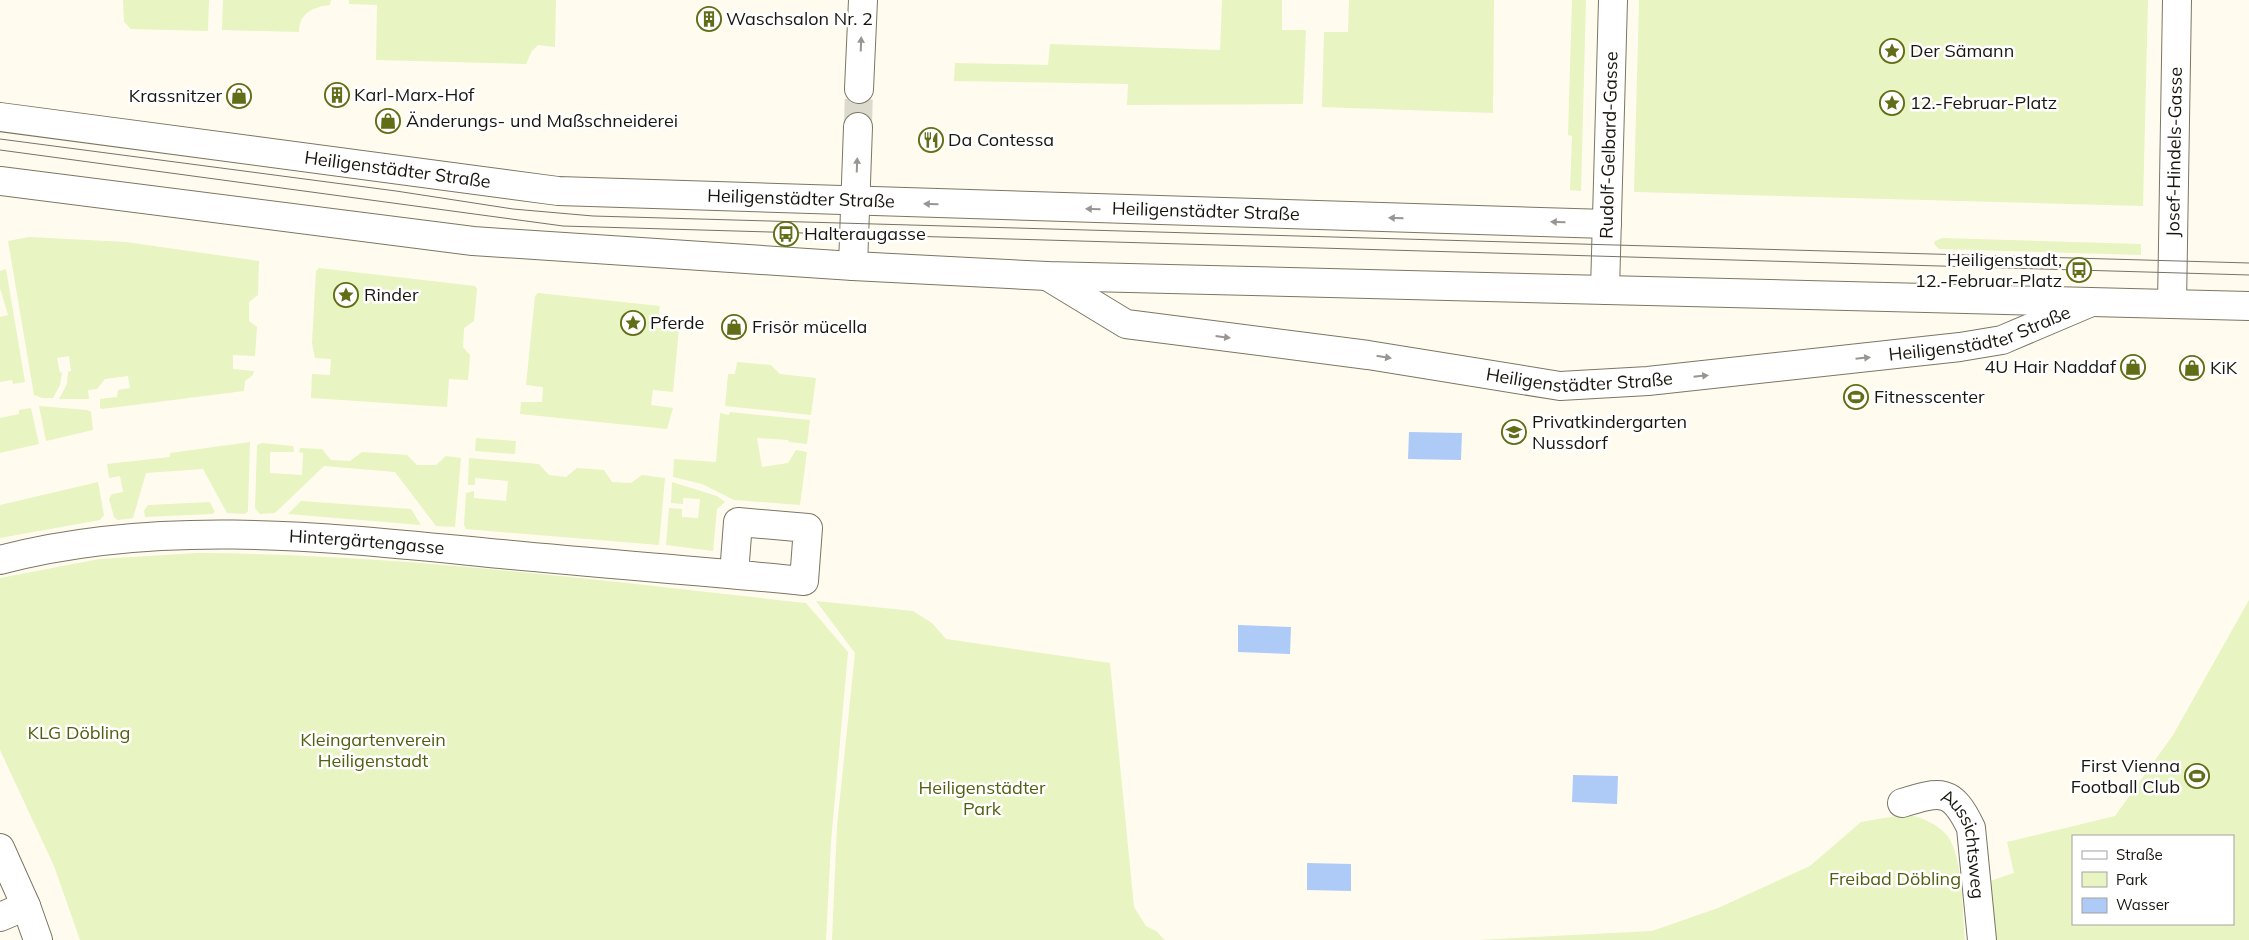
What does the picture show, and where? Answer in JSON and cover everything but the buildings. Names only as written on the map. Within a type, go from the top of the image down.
[{"type":"street","points":[[859,89],[863,0]]},
{"type":"street","name":"Rudolf-Gelbard-Gasse","points":[[1605,290],[1613,0]]},
{"type":"street","name":"Josef-Hindels-Gasse","points":[[2172,304],[2177,0]]},
{"type":"street","name":"Heiligenstädter Straße","points":[[0,117],[558,191],[856,202],[1607,224]]},
{"type":"street","points":[[853,266],[858,127]]},
{"type":"street","name":"Heiligenstädter Straße","points":[[0,161],[61,187]]},
{"type":"street","name":"Heiligenstädter Straße","points":[[0,181],[61,187],[474,241],[853,266],[1047,276],[2249,306]]},
{"type":"street","name":"Heiligenstädter Straße","points":[[1047,276],[1126,324],[1368,355],[1560,386],[1648,382],[1960,347],[2002,340],[2089,303]]},
{"type":"street","name":"Hintergärtengasse","points":[[0,560],[123,539],[264,534],[734,574]]},
{"type":"street","name":"Aussichtsweg","points":[[1902,802],[1934,793],[1951,799],[1963,812],[1971,828],[1982,940]]},
{"type":"street","points":[[0,848],[26,906],[38,940]]},
{"type":"street","points":[[0,917],[26,906]]},
{"type":"green space","points":[[123,0],[209,0],[208,31],[131,29],[124,22]]},
{"type":"green space","points":[[223,0],[331,0],[330,5],[313,9],[304,16],[301,20],[299,32],[222,30]]},
{"type":"green space","points":[[349,0],[556,0],[555,47],[538,45],[532,51],[526,64],[376,60],[377,5],[349,4]]},
{"type":"green space","points":[[1222,0],[1282,0],[1282,30],[1306,30],[1303,104],[1127,105],[1128,84],[954,81],[955,63],[1048,65],[1050,44],[1220,50]]},
{"type":"green space","points":[[1349,0],[1494,0],[1493,113],[1322,107],[1324,32],[1348,32]]},
{"type":"green space","points":[[1572,0],[1586,0],[1581,191],[1570,190],[1572,136],[1568,135]]},
{"type":"green space","name":"12.-Februar-Platz","points":[[1639,0],[2148,0],[2143,206],[1634,192]]},
{"type":"green space","points":[[29,237],[126,242],[259,261],[258,295],[249,302],[249,321],[257,327],[255,356],[233,355],[233,369],[254,371],[253,375],[245,381],[244,391],[102,409],[100,408],[100,399],[117,397],[118,390],[130,388],[128,376],[105,379],[97,389],[88,390],[89,399],[59,399],[67,384],[68,372],[71,371],[69,356],[57,358],[60,373],[62,372],[60,385],[53,398],[42,398],[34,395],[8,241]]},
{"type":"green space","points":[[1942,238],[2141,244],[2141,255],[1939,249],[1934,244],[1935,241]]},
{"type":"green space","points":[[319,268],[475,286],[477,289],[474,321],[464,328],[463,347],[470,355],[468,380],[449,379],[447,407],[311,398],[312,374],[330,375],[331,359],[315,358],[312,343],[316,271]]},
{"type":"green space","points":[[6,269],[25,382],[13,384],[12,380],[0,382],[0,317],[8,315],[0,288],[0,271]]},
{"type":"green space","points":[[538,293],[660,306],[657,328],[679,329],[673,392],[653,390],[651,405],[673,408],[667,429],[520,414],[521,402],[542,402],[543,387],[526,385],[535,296]]},
{"type":"green space","points":[[737,362],[771,365],[780,374],[816,378],[811,415],[725,406],[728,374],[735,374]]},
{"type":"green space","points":[[39,406],[87,410],[91,412],[93,430],[46,441]]},
{"type":"green space","points":[[31,408],[39,444],[0,453],[0,418],[19,414],[19,410]]},
{"type":"green space","points":[[730,412],[810,420],[807,444],[789,442],[788,440],[757,438],[762,467],[788,463],[796,450],[807,452],[800,505],[734,500],[702,484],[673,477],[674,459],[716,462],[720,413],[729,415]]},
{"type":"green space","points":[[476,438],[516,441],[515,454],[475,451]]},
{"type":"green space","points":[[250,442],[248,511],[245,514],[227,513],[203,469],[146,473],[133,518],[118,520],[114,517],[109,499],[112,494],[123,492],[120,476],[109,478],[107,464],[170,457],[170,453]]},
{"type":"green space","points":[[262,443],[293,446],[294,452],[270,452],[270,473],[302,475],[303,453],[299,452],[300,448],[322,449],[331,460],[350,461],[362,452],[407,455],[417,465],[436,465],[446,456],[461,458],[455,527],[436,526],[395,472],[324,466],[275,513],[260,514],[255,508],[257,445]]},
{"type":"green space","points":[[469,458],[539,464],[549,475],[566,477],[577,468],[604,470],[612,482],[631,483],[642,475],[665,478],[659,545],[466,529],[464,525],[466,493],[474,491],[474,498],[506,501],[508,481],[475,478],[475,485],[468,485]]},
{"type":"green space","points":[[98,482],[104,515],[100,520],[0,538],[0,505]]},
{"type":"green space","points":[[672,482],[717,496],[725,502],[717,509],[713,551],[666,545],[669,508],[682,509],[682,517],[698,518],[700,499],[683,498],[683,504],[671,503]]},
{"type":"green space","points":[[301,501],[411,509],[421,525],[288,514]]},
{"type":"green space","points":[[210,502],[215,512],[212,514],[145,517],[144,511],[148,505]]},
{"type":"green space","name":"Kleingartenverein Heiligenstadt","points":[[197,553],[349,558],[426,563],[806,603],[848,652],[831,842],[826,940],[80,940],[54,866],[0,750],[0,578],[99,559]]},
{"type":"green space","name":"First Vienna Football Club","points":[[2249,600],[2249,940],[1996,940],[1990,881],[2014,873],[2007,842],[2115,816],[2173,735]]},
{"type":"green space","name":"Heiligenstädter Park","points":[[816,601],[913,611],[932,623],[946,639],[1110,663],[1134,907],[1146,926],[1156,931],[1165,940],[832,940],[837,826],[855,653]]},
{"type":"green space","name":"Freibad Döbling","points":[[1907,814],[1932,823],[1945,833],[1951,842],[1959,868],[1965,940],[1478,940],[1652,931],[1718,908],[1810,866],[1861,822]]},
{"type":"water","points":[[1409,432],[1462,433],[1461,460],[1408,459]]},
{"type":"water","points":[[1238,625],[1291,627],[1290,654],[1238,652]]},
{"type":"water","points":[[1573,775],[1618,776],[1617,804],[1572,802]]},
{"type":"water","points":[[1307,863],[1351,864],[1351,891],[1307,890]]},
{"type":"tunnel","points":[[858,127],[859,89]]},
{"type":"tram line","points":[[0,139],[396,191],[513,209],[593,216],[2249,263]]},
{"type":"tram line","points":[[0,150],[563,226],[2249,275]]},
{"type":"place","name":"Waschsalon Nr. 2","points":[[709,19]]},
{"type":"place","name":"Der Sämann","points":[[1892,51]]},
{"type":"place","name":"Karl-Marx-Hof","points":[[337,95]]},
{"type":"place","name":"Krassnitzer","points":[[239,96]]},
{"type":"place","name":"12.-Februar-Platz","points":[[1892,103]]},
{"type":"place","name":"Änderungs- und Maßschneiderei","points":[[388,121]]},
{"type":"place","name":"Da Contessa","points":[[931,140]]},
{"type":"place","name":"Halteraugasse","points":[[786,234]]},
{"type":"place","name":"Heiligenstadt, 12.-Februar-Platz","points":[[2079,270]]},
{"type":"place","name":"Rinder","points":[[346,295]]},
{"type":"place","name":"Pferde","points":[[633,323]]},
{"type":"place","name":"Frisör mücella","points":[[734,327]]},
{"type":"place","name":"4U Hair Naddaf","points":[[2133,367]]},
{"type":"place","name":"KiK","points":[[2192,368]]},
{"type":"place","name":"Fitnesscenter","points":[[1856,397]]},
{"type":"place","name":"Privatkindergarten Nussdorf","points":[[1514,432]]},
{"type":"place","name":"First Vienna Football Club","points":[[2197,776]]},
{"type":"park label","name":"KLG Döbling","points":[[79,733]]}]
